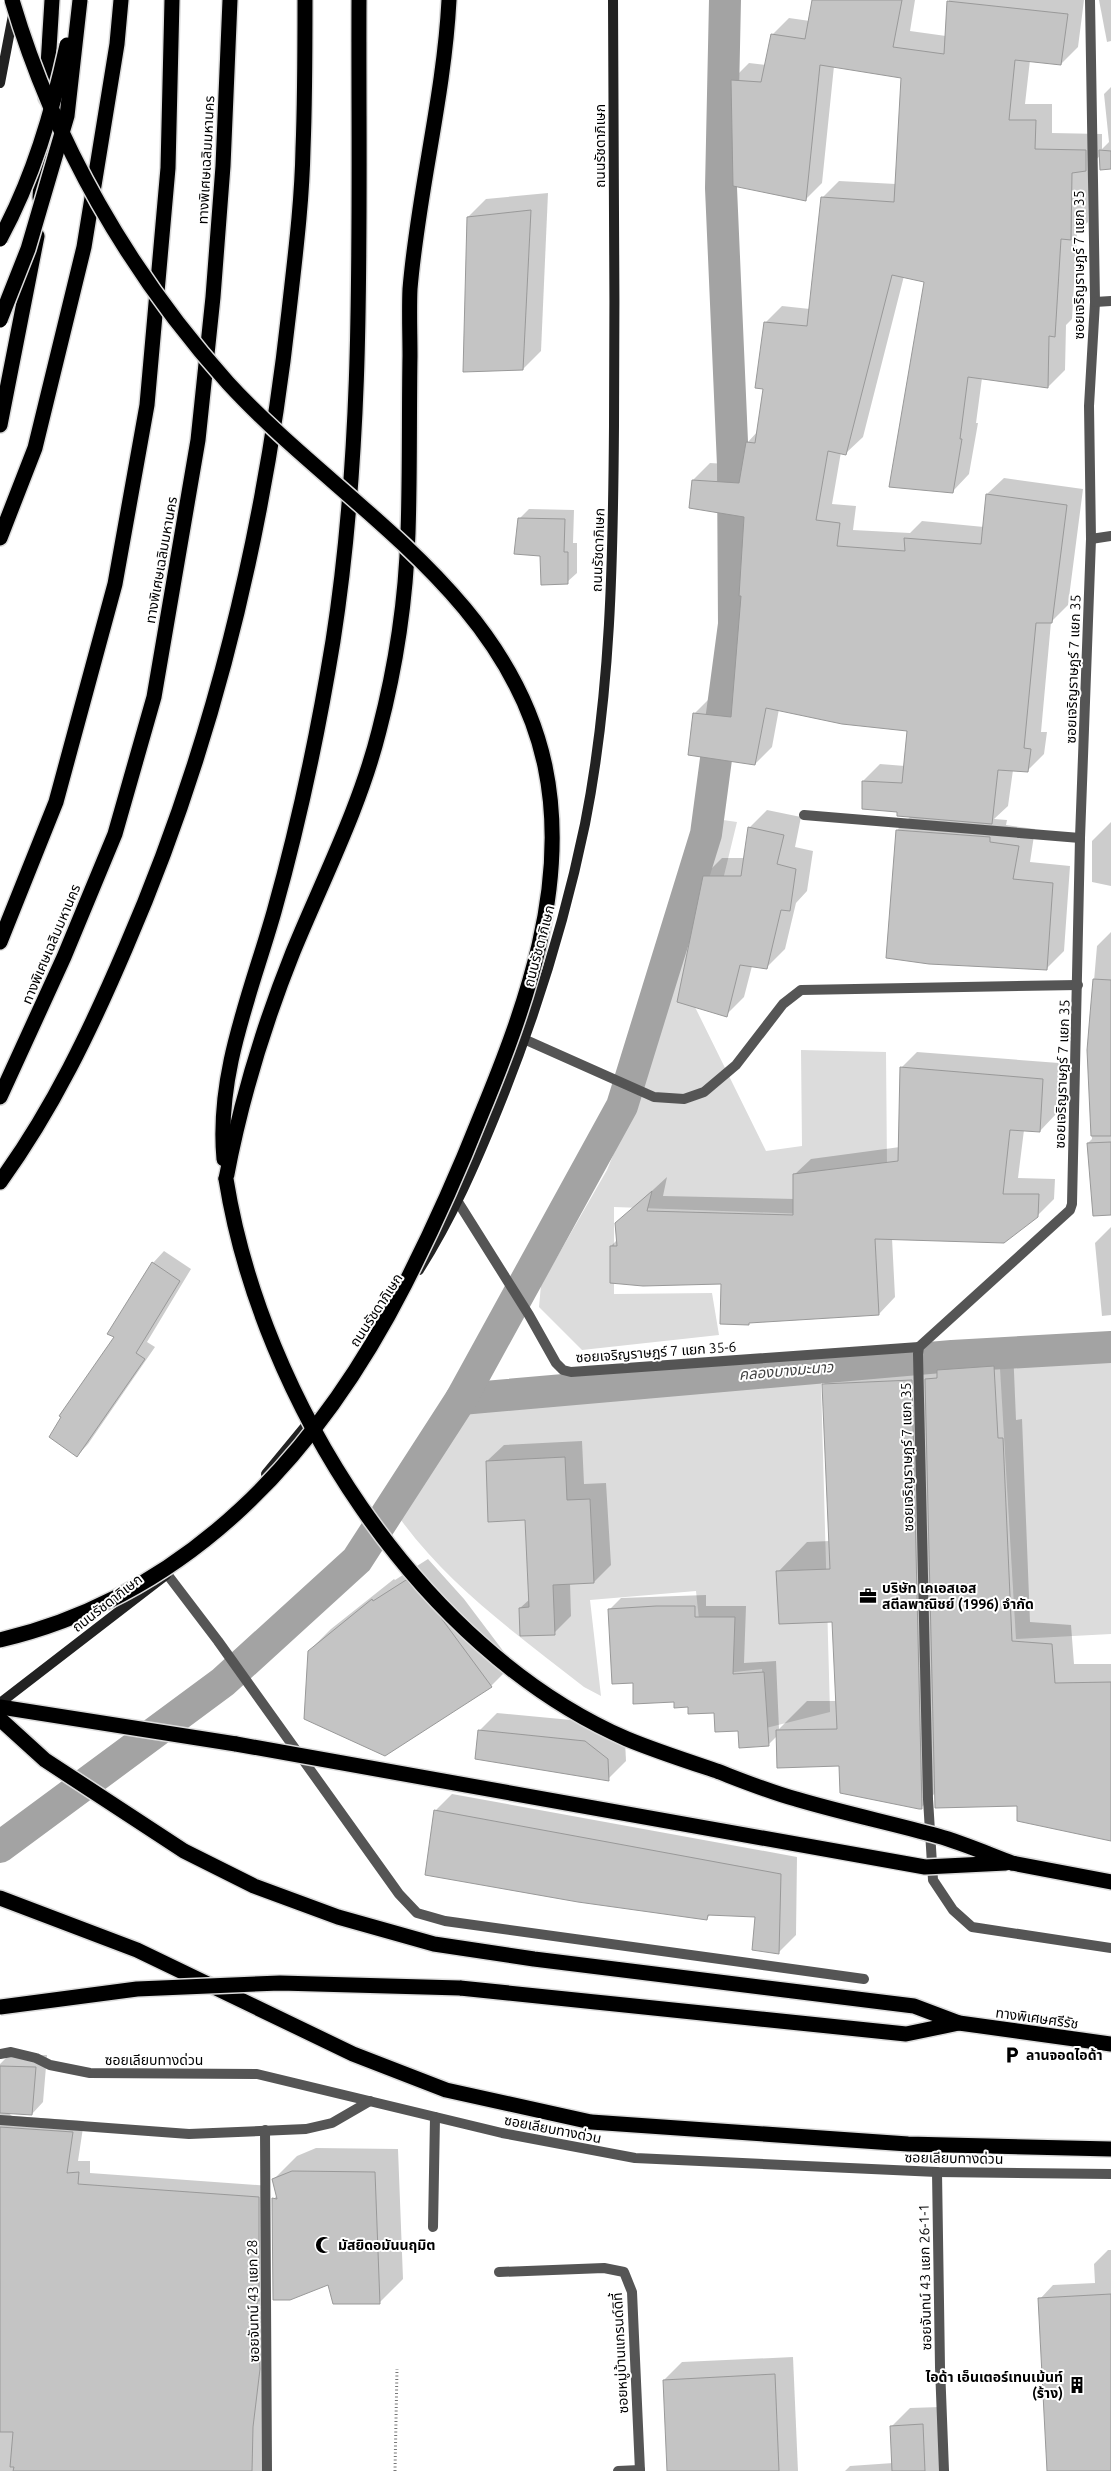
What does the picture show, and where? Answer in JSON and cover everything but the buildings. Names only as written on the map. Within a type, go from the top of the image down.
[{"type":"highway","points":[[0,1640],[49,1626],[79,1614],[139,1584],[195,1546],[256,1497],[298,1451],[342,1392],[394,1305],[416,1261],[459,1170],[503,1063],[525,997],[541,940],[550,888],[551,854],[551,812],[546,768],[536,731],[523,700],[483,632],[425,563],[391,530],[281,436],[230,385],[165,305],[134,262],[106,218],[56,124],[23,36],[14,0]]},
{"type":"highway","points":[[0,426],[37,237],[52,0]]},
{"type":"highway","points":[[0,239],[20,202],[37,158],[58,86],[79,0]]},
{"type":"highway","points":[[0,320],[28,249],[67,116],[79,0]]},
{"type":"highway","points":[[0,538],[35,448],[84,247],[117,44],[121,0]]},
{"type":"highway","points":[[0,942],[56,802],[115,584],[147,405],[168,168],[172,0]]},
{"type":"highway","name":"ทางพิเศษเฉลิมมหานคร","points":[[0,1097],[64,958],[115,834],[154,696],[201,412],[213,298],[223,166],[230,0]]},
{"type":"highway","points":[[0,1182],[48,1109],[92,1026],[139,918],[172,834],[225,665],[250,566],[266,481],[282,372],[303,152],[305,0]]},
{"type":"highway","points":[[359,0],[357,367],[353,463],[344,557],[333,640],[302,798],[274,912],[228,1075],[222,1131],[226,1179],[239,1245],[258,1307],[285,1372],[340,1474],[359,1503],[405,1564],[458,1621],[520,1676],[573,1711],[627,1739],[794,1799],[942,1836],[1012,1863],[1111,1882]]},
{"type":"highway","points":[[226,1179],[239,1111],[260,1041],[295,948],[337,850],[378,735],[397,647],[408,536],[410,291],[418,223],[438,103],[449,0]]},
{"type":"highway","points":[[0,1706],[236,1744],[925,1867],[1012,1863]]},
{"type":"highway","points":[[0,1706],[46,1760]]},
{"type":"highway","points":[[0,1719],[46,1760],[184,1851],[254,1886],[348,1919],[434,1944],[544,1960],[914,2006],[959,2023]]},
{"type":"highway","points":[[0,1898],[136,1950],[353,2054],[437,2086],[590,2122],[908,2144],[1111,2149]]},
{"type":"highway","points":[[0,2007],[137,1989],[280,1983],[460,1988],[906,2034],[959,2023]]},
{"type":"highway","name":"ทางพิเศษศรีรัช","points":[[959,2023],[1111,2044]]},
{"type":"main road","points":[[0,83],[14,0]]},
{"type":"main road","name":"ถนนรัชดาภิเษก","points":[[0,1706],[167,1574],[258,1483],[369,1349],[440,1236],[458,1202],[526,1040],[553,957],[585,823],[602,714],[609,621],[613,524],[615,302],[613,0]]},
{"type":"street","name":"ซอยเจริญราษฎร์ 7 แยก 35","points":[[1090,0],[1095,302],[1089,406],[1091,538],[1080,838],[1072,1204],[1070,1210],[919,1351],[919,1373],[928,1799],[933,1880],[953,1910],[972,1927],[1111,1948]]},
{"type":"street","points":[[1095,302],[1111,301]]},
{"type":"street","points":[[1091,538],[1111,536]]},
{"type":"street","points":[[804,815],[1080,838]]},
{"type":"street","points":[[526,1040],[654,1097],[684,1099],[704,1092],[736,1065],[783,1004],[793,994],[801,990],[1078,985]]},
{"type":"street","name":"ซอยเจริญราษฎร์ 7 แยก 35-6","points":[[458,1202],[529,1315],[556,1364],[563,1370],[571,1372],[919,1351]]},
{"type":"street","points":[[167,1574],[218,1641],[399,1894],[417,1913],[426,1917],[864,1979]]},
{"type":"street","name":"ซอยเลียบทางด่วน","points":[[0,2054],[11,2052],[36,2058],[50,2065],[90,2073],[257,2074],[502,2133],[635,2158],[937,2172],[1111,2174]]},
{"type":"street","points":[[0,2120],[189,2134],[306,2129],[332,2124],[370,2101]]},
{"type":"street","points":[[433,2227],[435,2117]]},
{"type":"street","name":"ซอยจันทน์ 43 แยก 28","points":[[265,2130],[267,2471]]},
{"type":"street","name":"ซอยจันทน์ 43 แยก 26-1-1","points":[[937,2172],[940,2367],[944,2471]]},
{"type":"street","name":"ซอยหมู่บ้านแกรนด์ดิที้","points":[[499,2272],[604,2268],[624,2272],[632,2292],[640,2470],[618,2471]]},
{"type":"path","points":[[395,2471],[397,2369]]},
{"type":"shaded area","points":[[723,820],[737,822],[693,1003],[766,1151],[802,1146],[801,1050],[886,1052],[887,1170],[808,1214],[614,1207],[614,1294],[712,1293],[719,1335],[582,1350],[539,1307],[541,1285],[607,1170],[632,1109],[648,1053],[669,1002]]},
{"type":"shaded area","points":[[1111,1360],[1111,1634],[1016,1639],[1000,1368]]},
{"type":"shaded area","points":[[821,1382],[830,1712],[766,1728],[762,1669],[726,1673],[703,1657],[696,1591],[590,1600],[601,1696],[584,1687],[510,1629],[463,1589],[420,1544],[401,1520],[458,1423],[478,1406]]},
{"type":"waterway","points":[[0,1847],[223,1682],[357,1560],[461,1399],[622,1106],[706,834],[734,624],[733,465],[721,188],[725,0]]},
{"type":"waterway","name":"คลองบางมะนาว","points":[[461,1399],[952,1356],[1111,1347]]},
{"type":"place","name":"บริษัท เคเอสเอส สตีลพาณิชย์ (1996) จำกัด","points":[[868,1596]]},
{"type":"place","name":"ลานจอดไอด้า","points":[[1012,2055]]},
{"type":"place","name":"มัสยิดอมันนฤมิต","points":[[324,2245]]},
{"type":"place","name":"ไอด้า เอ็นเตอร์เทนเม้นท์ (ร้าง)","points":[[1077,2385]]}]
